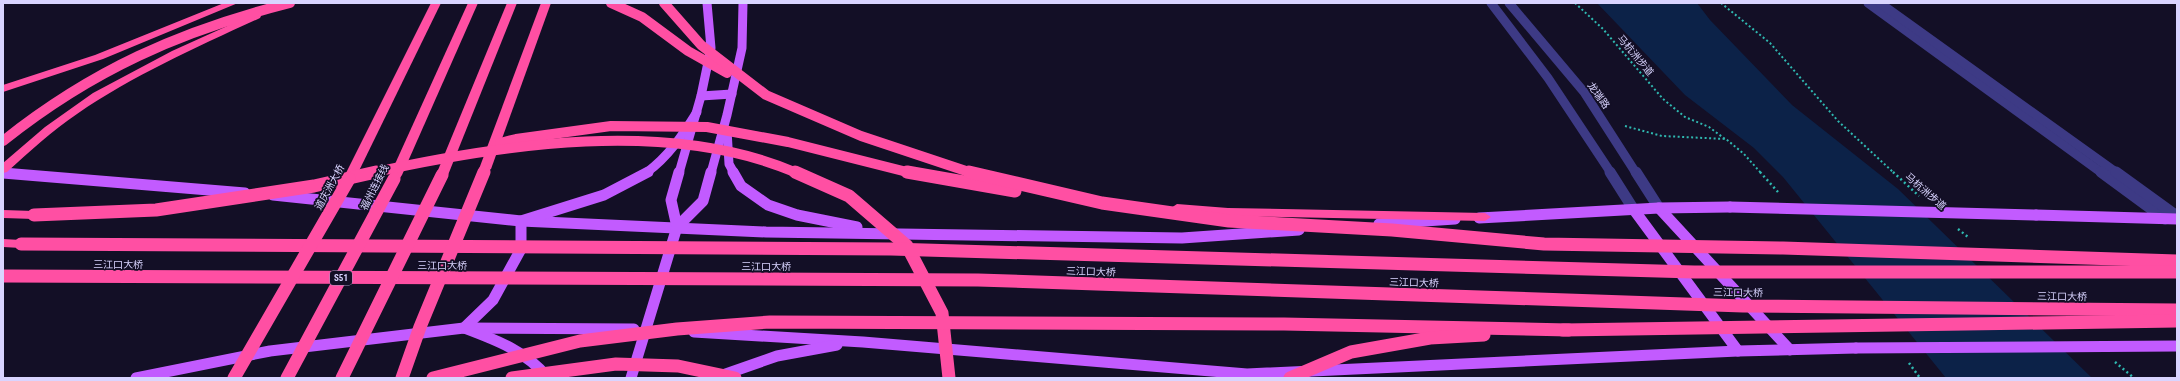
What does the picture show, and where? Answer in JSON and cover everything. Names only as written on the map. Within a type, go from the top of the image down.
[{"type":"highway","points":[[3,89],[99,57],[233,3]]},
{"type":"highway","points":[[3,169],[49,129],[107,90],[193,45],[282,3]]},
{"type":"highway","points":[[3,141],[76,86],[162,44],[254,11],[290,3]]},
{"type":"highway","name":"道庆洲大桥","points":[[234,378],[349,179],[436,3]]},
{"type":"highway","name":"福州连接线","points":[[287,378],[394,179],[473,3]]},
{"type":"highway","points":[[342,378],[442,175],[512,3]]},
{"type":"highway","points":[[396,378],[420,327],[485,169],[546,3]]},
{"type":"highway","points":[[611,3],[642,17],[688,51],[766,95],[861,136],[971,173],[1102,203],[1229,221],[1392,230],[1544,244],[1790,248],[2177,261]]},
{"type":"highway","points":[[664,3],[701,45],[766,95]]},
{"type":"highway","points":[[3,214],[34,215],[156,210],[314,186],[516,139],[604,127],[707,127],[788,142],[922,176],[1056,197],[1228,212],[1485,217]]},
{"type":"highway","points":[[421,162],[513,148],[600,140],[691,145],[769,161],[849,196],[907,246],[942,313],[949,378]]},
{"type":"highway","name":"三江口大桥","points":[[3,243],[891,249],[1694,272],[2177,272]]},
{"type":"highway","name":"三江口大桥","points":[[3,276],[978,280],[1744,306],[2177,310]]},
{"type":"highway","points":[[433,378],[580,341],[677,329],[770,322],[1284,324],[1569,330],[2177,321]]},
{"type":"highway","points":[[402,378],[420,327]]},
{"type":"highway","points":[[1290,378],[1351,352],[1430,338],[1569,330]]},
{"type":"highway","points":[[512,378],[616,364],[678,366],[735,378]]},
{"type":"main road","points":[[677,227],[671,200],[697,112],[711,48],[707,3]]},
{"type":"main road","points":[[631,378],[677,227],[703,200],[727,115],[742,48],[743,3]]},
{"type":"main road","points":[[701,96],[732,94]]},
{"type":"main road","points":[[521,221],[566,209],[609,194],[647,172],[673,150],[697,112]]},
{"type":"main road","points":[[727,115],[726,141],[730,164],[741,186],[768,205],[797,216],[841,225],[936,234]]},
{"type":"main road","points":[[3,173],[274,196],[521,221],[766,232],[1182,238],[1485,217],[1659,208],[1730,207],[2165,219],[2177,217]]},
{"type":"main road","points":[[1659,208],[1790,350]]},
{"type":"main road","points":[[1634,210],[1738,351]]},
{"type":"main road","points":[[464,328],[493,300],[522,249],[521,221]]},
{"type":"main road","points":[[464,328],[508,344],[542,369],[548,378]]},
{"type":"main road","points":[[136,378],[270,351],[464,328],[645,330],[863,342],[1247,374],[1738,351],[1856,348],[2177,346]]},
{"type":"main road","points":[[716,378],[747,364],[794,351],[863,342]]},
{"type":"street","points":[[1491,3],[1547,75],[1597,150],[1634,210]]},
{"type":"street","name":"龙瑞路","points":[[1509,3],[1584,92],[1659,208]]},
{"type":"street","points":[[1868,3],[2165,219]]},
{"type":"street","points":[[1880,3],[2177,217]]},
{"type":"path","name":"马杭洲步道","points":[[1575,3],[1604,29],[1662,99],[1685,117],[1710,127],[1726,139]]},
{"type":"path","name":"马杭洲步道","points":[[1721,3],[1770,43],[1838,121],[1924,200]]},
{"type":"path","points":[[1954,226],[1972,241]]},
{"type":"path","points":[[2110,358],[2134,378]]},
{"type":"water","points":[[1597,3],[1697,3],[1710,20],[1792,105],[1898,189],[2092,378],[1946,378],[1783,177],[1754,148],[1685,95]]}]
